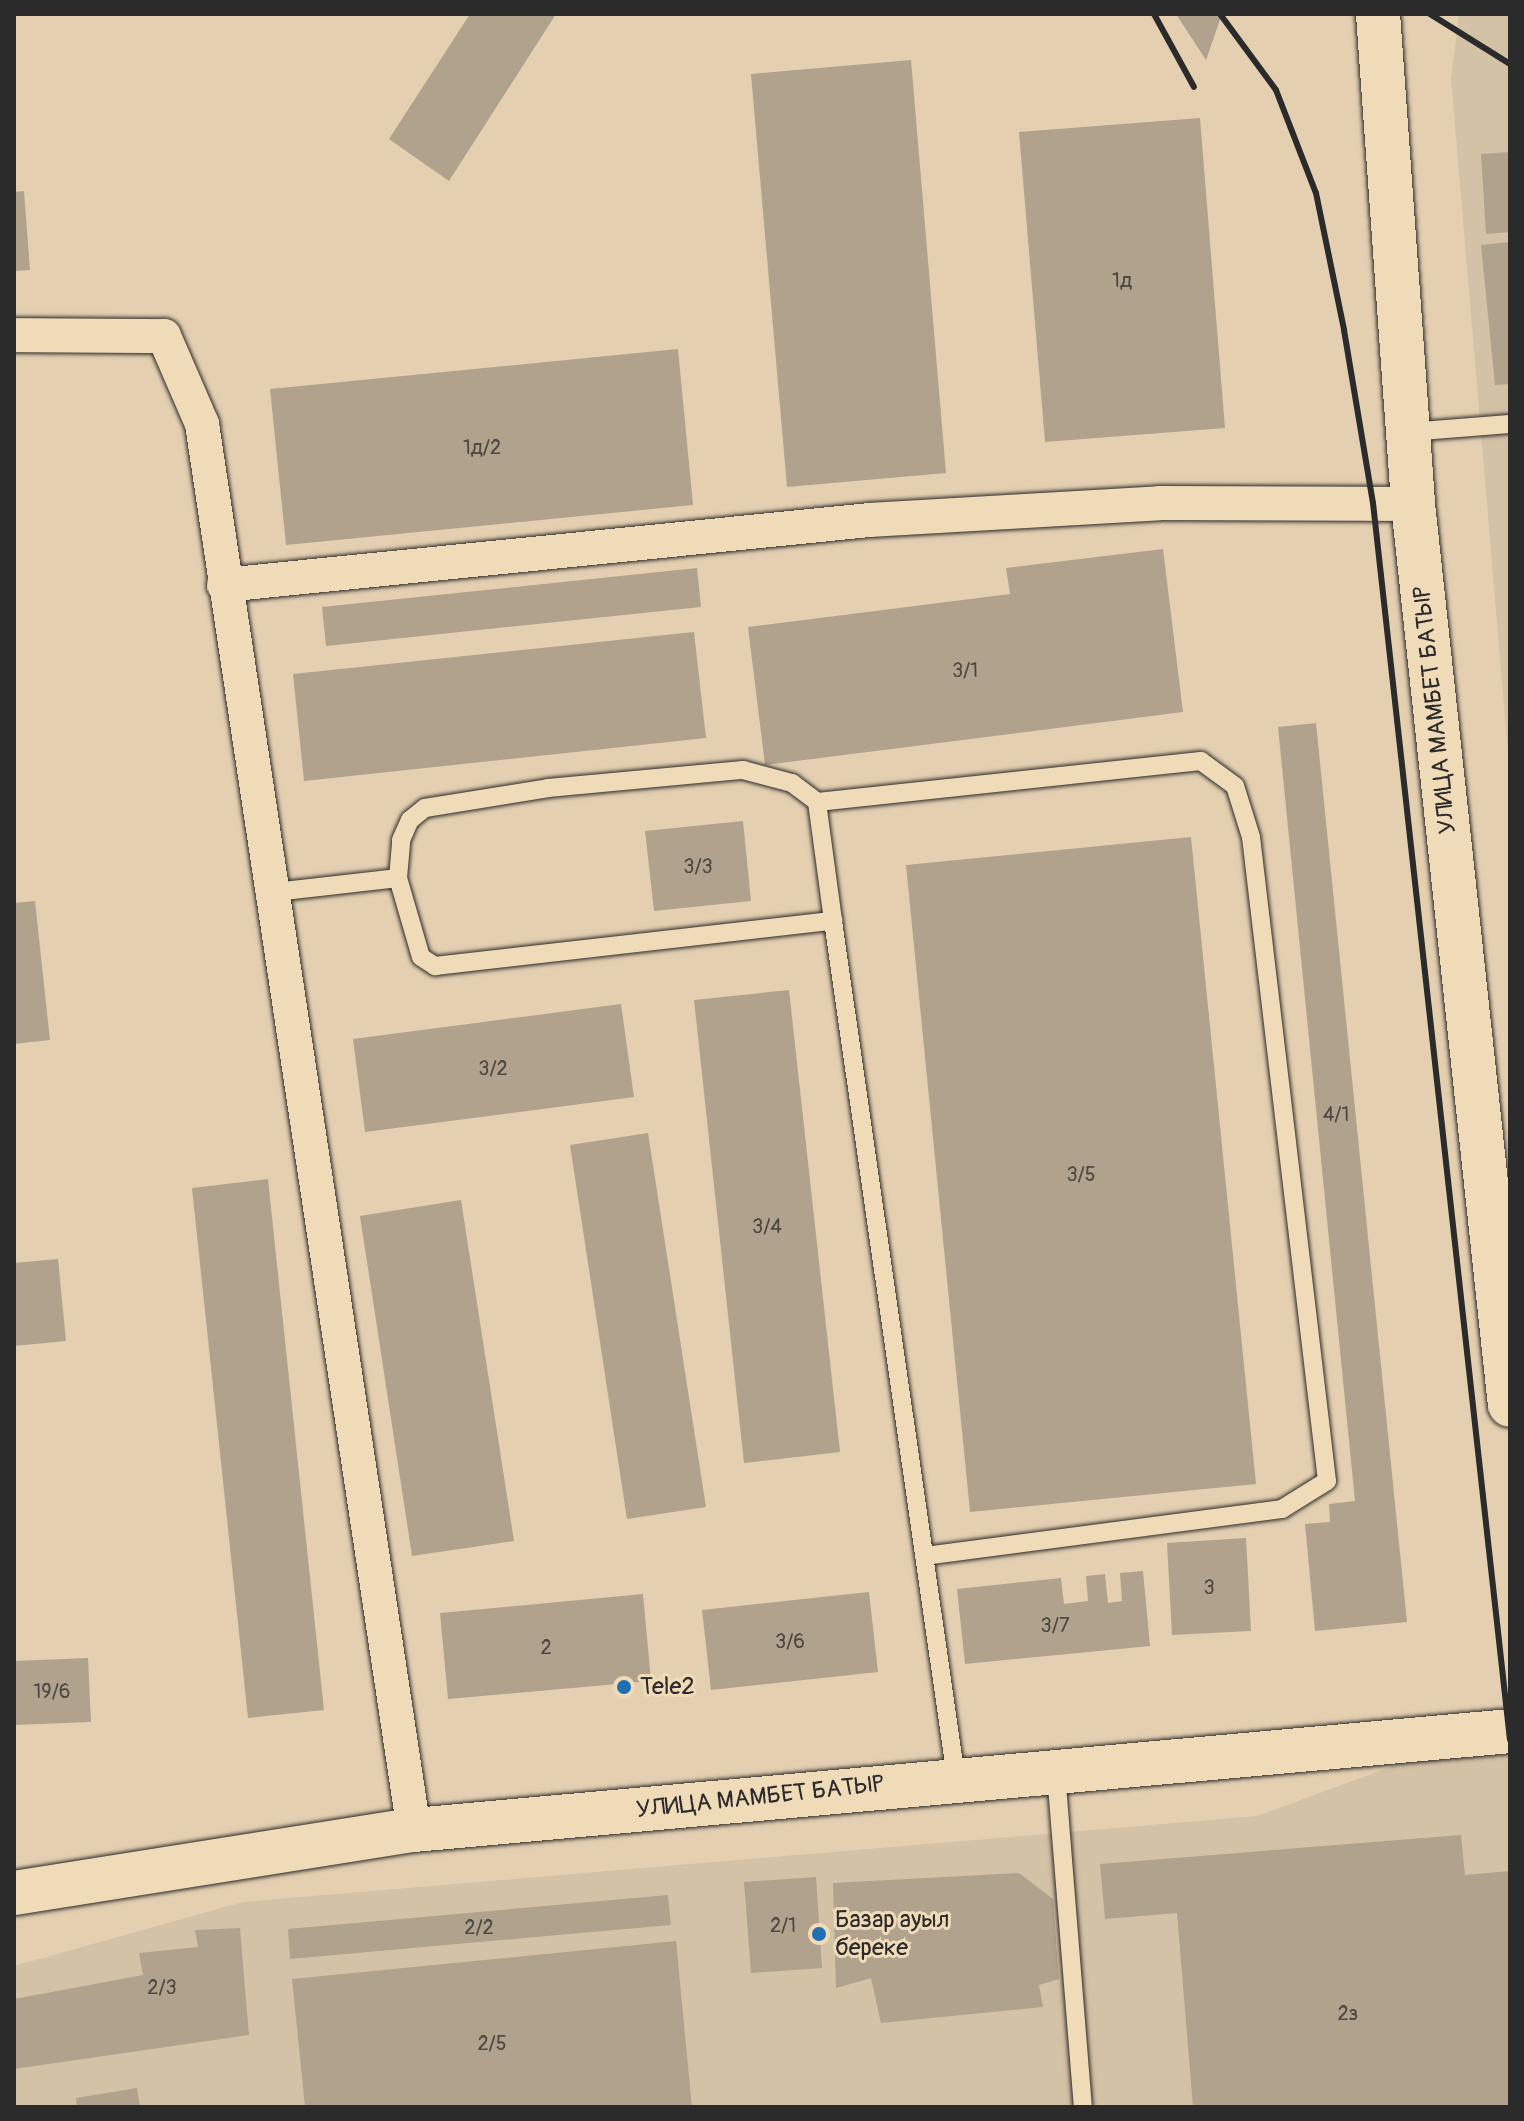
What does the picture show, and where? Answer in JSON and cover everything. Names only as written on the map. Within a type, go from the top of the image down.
[{"type":"main road","name":"УЛИЦА МАМБЕТ БАТЫР","points":[[1378,14],[1413,504],[1510,1405]]},
{"type":"main road","name":"УЛИЦА МАМБЕТ БАТЫР","points":[[14,1893],[414,1830],[956,1778],[1510,1731]]},
{"type":"street","points":[[14,335],[164,336],[202,424],[224,585],[275,892],[414,1830]]},
{"type":"street","points":[[224,585],[869,520],[1160,503],[1413,504]]},
{"type":"lane","points":[[1408,432],[1510,424]]},
{"type":"lane","points":[[833,921],[435,966],[421,957],[398,878],[401,840],[410,820],[425,808],[548,788],[743,770],[792,783],[817,802],[1201,761],[1235,786],[1251,837],[1327,1481],[1282,1509],[925,1556]]},
{"type":"lane","points":[[817,802],[956,1778]]},
{"type":"lane","points":[[275,892],[398,878]]},
{"type":"lane","points":[[1056,1770],[1083,2107]]},
{"type":"shaded area","points":[[1459,14],[1510,14],[1510,777],[1451,78]]},
{"type":"shaded area","name":"Базар ауыл береке","points":[[1491,1730],[1510,1749],[1510,2107],[14,2107],[14,1966],[243,1902],[1257,1816]]},
{"type":"building","points":[[470,14],[556,14],[449,181],[389,139]]},
{"type":"building","points":[[1176,14],[1222,14],[1206,60]]},
{"type":"building","points":[[911,60],[946,473],[787,487],[751,74]]},
{"type":"building","points":[[1200,118],[1225,428],[1045,442],[1019,132]]},
{"type":"building","points":[[1510,152],[1510,232],[1486,234],[1481,154]]},
{"type":"building","points":[[24,191],[30,270],[14,271],[14,192]]},
{"type":"building","points":[[1510,242],[1510,384],[1495,385],[1481,245]]},
{"type":"building","points":[[678,349],[693,505],[286,545],[270,389]]},
{"type":"building","points":[[1163,549],[1183,712],[765,765],[748,627],[1010,594],[1006,568]]},
{"type":"building","points":[[697,568],[701,607],[326,646],[322,607]]},
{"type":"building","points":[[694,632],[706,738],[304,781],[293,674]]},
{"type":"building","points":[[1316,723],[1407,1622],[1315,1631],[1305,1524],[1330,1522],[1329,1504],[1355,1501],[1278,727]]},
{"type":"building","points":[[743,821],[751,901],[654,911],[645,831]]},
{"type":"building","points":[[1191,837],[1256,1484],[970,1512],[906,865]]},
{"type":"building","points":[[35,901],[50,1040],[14,1044],[14,903]]},
{"type":"building","points":[[789,990],[840,1452],[744,1463],[694,1000]]},
{"type":"building","points":[[621,1004],[634,1097],[365,1132],[353,1039]]},
{"type":"building","points":[[648,1133],[706,1507],[627,1519],[570,1145]]},
{"type":"building","points":[[268,1179],[324,1710],[248,1718],[192,1188]]},
{"type":"building","points":[[461,1200],[514,1541],[412,1556],[360,1216]]},
{"type":"building","points":[[58,1259],[66,1341],[14,1346],[14,1263]]},
{"type":"building","points":[[1246,1538],[1251,1631],[1172,1635],[1167,1543]]},
{"type":"building","points":[[1143,1571],[1150,1646],[965,1664],[957,1589],[1061,1578],[1064,1604],[1088,1601],[1086,1576],[1105,1574],[1108,1603],[1122,1601],[1120,1573]]},
{"type":"building","points":[[869,1592],[878,1672],[711,1690],[702,1610]]},
{"type":"building","points":[[643,1594],[651,1681],[448,1699],[440,1613]]},
{"type":"building","points":[[88,1658],[91,1722],[14,1725],[14,1661]]},
{"type":"building","points":[[1461,1835],[1465,1875],[1510,1871],[1510,2107],[1193,2107],[1177,1913],[1105,1919],[1100,1864]]},
{"type":"building","points":[[1019,1873],[1053,1899],[1059,1979],[1039,1985],[1043,2007],[881,2023],[871,1978],[836,1988],[833,1883]]},
{"type":"building","points":[[816,1877],[822,1968],[751,1973],[744,1882]]},
{"type":"building","points":[[668,1895],[671,1925],[290,1959],[288,1929]]},
{"type":"building","points":[[240,1928],[249,2035],[14,2069],[14,1999],[143,1975],[139,1953],[198,1947],[195,1930]]},
{"type":"building","points":[[676,1941],[692,2107],[305,2107],[292,1979]]},
{"type":"building","points":[[137,2088],[140,2107],[77,2107],[76,2098]]},
{"type":"railway","points":[[1154,14],[1194,87]]},
{"type":"railway","points":[[1220,14],[1276,90],[1316,193],[1344,330],[1373,503],[1510,1739]]},
{"type":"railway","points":[[1430,14],[1510,64]]},
{"type":"place","name":"Tele2","points":[[624,1687]]},
{"type":"place","name":"Базар ауыл береке","points":[[819,1934]]}]
